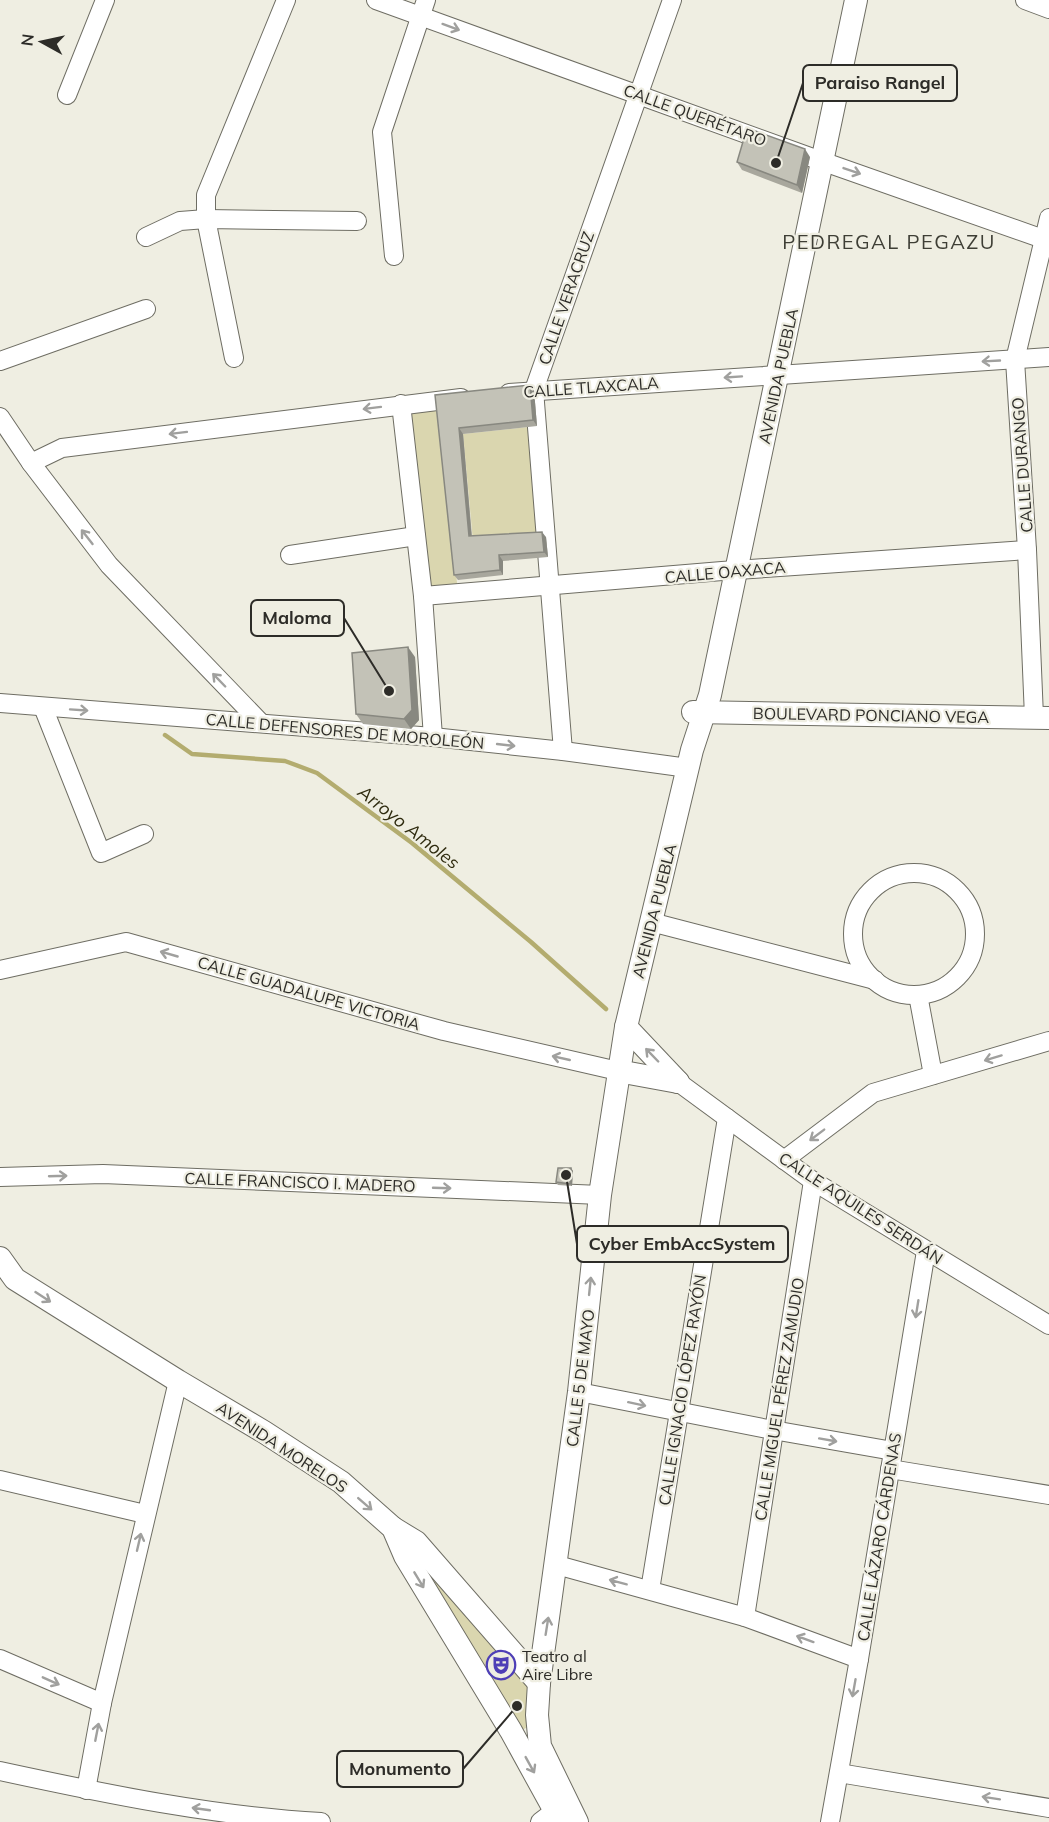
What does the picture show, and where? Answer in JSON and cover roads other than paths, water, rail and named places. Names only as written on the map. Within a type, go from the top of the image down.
[{"type":"street","points":[[67,95],[105,0]]},
{"type":"street","points":[[234,358],[206,219],[206,195],[286,0]]},
{"type":"street","name":"CALLE QUERÉTARO","points":[[376,0],[423,8],[638,94],[1046,240]]},
{"type":"street","name":"CALLE VERACRUZ","points":[[563,751],[534,390],[672,0]]},
{"type":"street","name":"AVENIDA PUEBLA","points":[[817,159],[841,0]]},
{"type":"street","name":"AVENIDA PUEBLA","points":[[618,1071],[626,1027],[690,759],[817,159],[856,0]]},
{"type":"street","points":[[1025,0],[1049,9]]},
{"type":"street","points":[[394,256],[382,132],[423,8]]},
{"type":"street","name":"CALLE DURANGO","points":[[1041,717],[1027,550],[1015,360],[1046,240],[1049,218]]},
{"type":"street","points":[[146,237],[180,221],[206,219],[357,221]]},
{"type":"street","points":[[0,361],[146,309]]},
{"type":"street","name":"CALLE TLAXCALA","points":[[31,464],[62,448],[401,404],[534,390],[1049,357]]},
{"type":"street","points":[[401,404],[423,596],[433,737]]},
{"type":"street","points":[[0,417],[31,464],[109,565],[260,722]]},
{"type":"street","points":[[290,555],[416,536]]},
{"type":"street","name":"CALLE OAXACA","points":[[423,596],[1027,550]]},
{"type":"street","name":"CALLE DEFENSORES DE MOROLEÓN","points":[[0,703],[260,722],[563,751],[690,759]]},
{"type":"street","points":[[43,707],[101,853],[144,834]]},
{"type":"street","name":"BOULEVARD PONCIANO VEGA","points":[[699,712],[1041,717]]},
{"type":"street","points":[[651,922],[875,980],[892,989],[918,995],[937,990],[961,974],[971,960],[977,939],[974,917],[964,898],[951,886],[932,877],[913,874],[894,877],[876,886],[857,908],[851,933],[854,950],[861,965],[875,980]]},
{"type":"street","name":"CALLE GUADALUPE VICTORIA","points":[[0,970],[126,942],[444,1031],[618,1071]]},
{"type":"street","points":[[918,995],[933,1076]]},
{"type":"street","name":"CALLE AQUILES SERDÁN","points":[[626,1027],[678,1083],[813,1181],[1049,1325]]},
{"type":"street","points":[[784,1160],[873,1093],[1049,1041]]},
{"type":"street","name":"CALLE AQUILES SERDÁN","points":[[618,1071],[678,1083]]},
{"type":"street","name":"CALLE 5 DE MAYO","points":[[563,1816],[540,1746],[537,1714],[539,1683],[557,1565],[579,1392],[600,1195],[618,1071]]},
{"type":"street","name":"CALLE IGNACIO LÓPEZ RAYÓN","points":[[650,1590],[677,1412],[727,1118]]},
{"type":"street","name":"CALLE FRANCISCO I. MADERO","points":[[0,1177],[103,1174],[600,1195]]},
{"type":"street","name":"CALLE MIGUEL PÉREZ ZAMUDIO","points":[[745,1617],[813,1181]]},
{"type":"street","name":"CALLE LÁZARO CÁRDENAS","points":[[830,1822],[860,1659],[926,1251]]},
{"type":"street","name":"AVENIDA MORELOS","points":[[0,1258],[8,1281],[264,1432],[341,1482],[393,1528],[405,1556],[563,1816]]},
{"type":"street","points":[[86,1790],[102,1703],[178,1381]]},
{"type":"street","points":[[579,1392],[893,1451]]},
{"type":"street","points":[[890,1469],[1049,1495]]},
{"type":"street","points":[[0,1480],[145,1514]]},
{"type":"street","points":[[393,1528],[416,1542],[539,1683]]},
{"type":"street","points":[[557,1565],[745,1617],[860,1659]]},
{"type":"street","points":[[0,1659],[102,1703]]},
{"type":"street","points":[[511,1731],[524,1732],[529,1729],[533,1726],[537,1714]]},
{"type":"street","points":[[0,1771],[86,1790],[267,1820],[321,1822]]},
{"type":"street","points":[[839,1773],[1049,1808],[1047,1822]]},
{"type":"waterway","name":"Arroyo Amoles","points":[[165,735],[192,754],[285,761],[317,773],[412,843],[531,942],[606,1009]]},
{"type":"place","name":"Paraiso Rangel","points":[[776,163]]},
{"type":"place","name":"Maloma","points":[[389,691]]},
{"type":"place","name":"Cyber EmbAccSystem","points":[[566,1175]]},
{"type":"place","name":"Teatro al Aire Libre","points":[[501,1665]]},
{"type":"place","name":"Monumento","points":[[517,1706]]},
{"type":"district","name":"PEDREGAL PEGAZU","points":[[889,241]]}]
